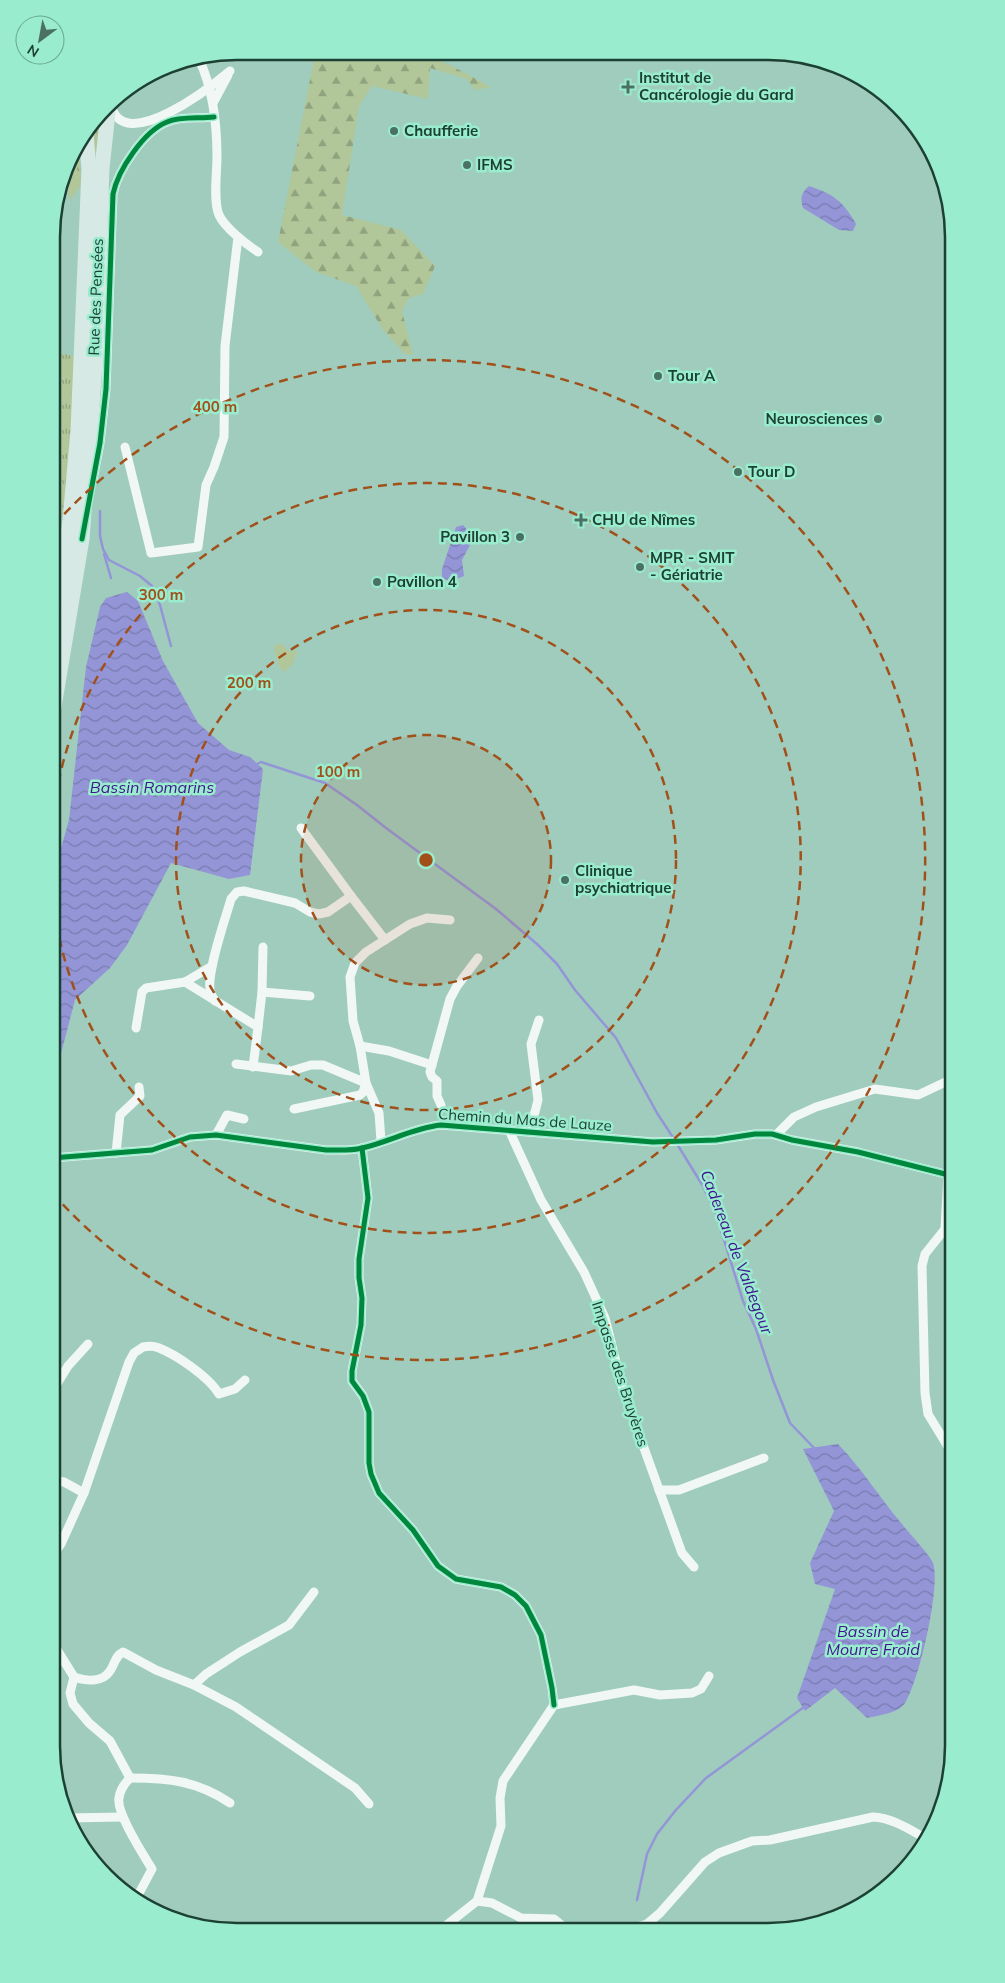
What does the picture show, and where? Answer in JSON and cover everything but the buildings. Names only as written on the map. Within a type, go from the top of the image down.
[{"type":"main road","points":[[60,671],[82,540],[94,373],[102,168],[108,116]]},
{"type":"main road","points":[[60,588],[70,520],[78,431],[88,169],[87,144]]},
{"type":"street","points":[[202,64],[213,75],[230,71]]},
{"type":"street","points":[[202,64],[213,103],[217,156],[216,189],[219,215],[238,238],[258,252]]},
{"type":"street","points":[[114,110],[121,119],[139,124],[189,102],[210,89],[230,71]]},
{"type":"street","points":[[213,103],[230,71]]},
{"type":"street","name":"Rue des Pensées","points":[[82,540],[100,443],[106,389],[113,194],[116,180],[136,148],[168,121],[214,117]]},
{"type":"street","points":[[125,447],[151,553],[198,547],[206,485],[224,437],[225,346],[238,238]]},
{"type":"street","points":[[301,828],[385,940]]},
{"type":"street","points":[[215,1001],[210,988],[212,966],[231,898],[237,892],[244,891],[296,903],[310,912],[319,914],[328,912],[351,896]]},
{"type":"street","points":[[381,1141],[380,1112],[366,1083],[360,1046],[353,1021],[350,977],[355,963],[366,952],[410,924],[427,918],[450,920]]},
{"type":"street","points":[[254,1066],[262,992],[263,947]]},
{"type":"street","points":[[441,1106],[437,1096],[437,1081],[430,1072],[450,999],[457,986],[478,958]]},
{"type":"street","points":[[136,1028],[142,992],[146,988],[185,982],[212,966]]},
{"type":"street","points":[[185,982],[258,1027]]},
{"type":"street","points":[[262,992],[310,996]]},
{"type":"street","points":[[526,1131],[535,1112],[538,1100],[531,1044],[539,1020]]},
{"type":"street","points":[[360,1046],[389,1051],[432,1065]]},
{"type":"street","points":[[236,1064],[290,1071],[323,1065],[366,1083]]},
{"type":"street","points":[[779,1132],[794,1117],[816,1107],[875,1089],[918,1095],[945,1082]]},
{"type":"street","points":[[294,1109],[360,1096],[366,1083]]},
{"type":"street","points":[[116,1153],[120,1115],[140,1096],[139,1087]]},
{"type":"street","points":[[216,1135],[227,1115],[244,1119]]},
{"type":"street","name":"Chemin du Mas de Lauze","points":[[60,1157],[152,1150],[190,1137],[216,1135],[326,1150],[362,1148],[424,1127],[441,1125],[653,1142],[716,1140],[779,1132],[792,1140],[858,1152],[945,1174]]},
{"type":"street","name":"Impasse des Bruyères","points":[[510,1130],[541,1200],[584,1272],[605,1318],[623,1390],[682,1552],[694,1567]]},
{"type":"street","points":[[362,1148],[368,1198],[359,1259],[362,1298],[361,1325],[352,1371],[352,1381],[363,1396],[369,1412],[369,1463],[371,1474],[379,1493],[413,1530],[438,1566],[456,1579],[501,1587],[515,1595],[526,1606],[541,1635],[554,1705],[503,1781],[500,1798],[501,1826],[477,1901],[449,1923]]},
{"type":"street","points":[[945,1229],[925,1254],[922,1266],[925,1393],[928,1414],[945,1442]]},
{"type":"street","points":[[60,1379],[68,1366],[88,1344]]},
{"type":"street","points":[[60,1544],[72,1523],[84,1493],[129,1362],[134,1353],[143,1347],[159,1348],[206,1378],[219,1394],[234,1389],[245,1380]]},
{"type":"street","points":[[660,1490],[679,1490],[764,1458]]},
{"type":"street","points":[[60,1481],[84,1493]]},
{"type":"street","points":[[194,1685],[206,1674],[240,1652],[289,1625],[314,1592]]},
{"type":"street","points":[[60,1654],[74,1677],[88,1682],[99,1679],[110,1672],[118,1654],[123,1652],[156,1670],[194,1685],[236,1707],[355,1788],[369,1804]]},
{"type":"street","points":[[554,1705],[634,1690],[660,1695],[692,1693],[701,1689],[709,1676]]},
{"type":"street","points":[[74,1677],[70,1693],[73,1704],[89,1723],[110,1741],[130,1778]]},
{"type":"street","points":[[139,1893],[152,1869],[123,1817],[118,1799],[124,1784],[130,1778],[167,1778],[214,1792],[230,1803]]},
{"type":"street","points":[[75,1818],[123,1817]]},
{"type":"street","points":[[648,1923],[660,1913],[705,1862],[720,1852],[752,1841],[770,1840],[873,1817],[884,1818],[921,1836]]},
{"type":"street","points":[[477,1901],[492,1903],[521,1918],[554,1919],[559,1923]]},
{"type":"green space","points":[[314,60],[437,60],[491,87],[475,90],[467,79],[430,68],[428,99],[372,86],[359,106],[342,215],[401,230],[435,266],[423,294],[409,298],[402,311],[413,355],[405,354],[383,330],[356,286],[316,272],[278,242]]},
{"type":"green space","points":[[100,125],[96,154],[94,154],[93,135]]},
{"type":"green space","points":[[80,156],[81,185],[70,201],[67,186]]},
{"type":"green space","points":[[60,353],[76,357],[66,493],[60,530]]},
{"type":"green space","points":[[283,644],[288,651],[298,651],[292,665],[284,672],[278,665],[274,647],[274,645]]},
{"type":"water","points":[[809,186],[831,195],[847,209],[856,224],[853,231],[839,230],[803,208],[802,196]]},
{"type":"water","points":[[463,525],[471,534],[470,545],[462,560],[464,576],[451,581],[442,578],[442,569],[456,527]]},
{"type":"water","name":"Bassin Romarins","points":[[127,592],[138,601],[163,661],[198,723],[229,750],[250,757],[263,769],[250,875],[229,879],[171,863],[127,945],[110,968],[75,1000],[60,1057],[60,852],[69,820],[86,667],[100,607],[106,598]]},
{"type":"water","name":"Bassin de Mourre Froid","points":[[838,1444],[928,1555],[933,1563],[935,1575],[927,1634],[911,1692],[902,1707],[897,1710],[888,1714],[867,1718],[835,1688],[805,1711],[797,1698],[835,1589],[815,1584],[810,1563],[834,1511],[803,1449]]},
{"type":"waterway","name":"Cadereau de Valdegour","points":[[100,511],[100,536],[103,549],[109,560],[140,576],[152,586],[160,605],[171,646]]},
{"type":"waterway","name":"Cadereau de Valdegour","points":[[104,554],[111,578]]},
{"type":"waterway","name":"Cadereau de Valdegour","points":[[255,765],[261,762],[325,783],[496,909],[537,944],[557,964],[575,990],[616,1038],[657,1113],[674,1139]]},
{"type":"waterway","name":"Cadereau de Valdegour","points":[[677,1144],[703,1186],[716,1214],[743,1301],[756,1329],[790,1423],[816,1450]]},
{"type":"waterway","name":"Cadereau de Valdegour","points":[[637,1900],[647,1854],[657,1834],[675,1811],[706,1778],[804,1707]]},
{"type":"cycle path","points":[[82,539],[100,443],[106,389],[113,194],[116,184],[133,152],[158,127],[178,119],[214,117]]},
{"type":"cycle path","points":[[60,1157],[152,1150],[190,1137],[216,1135],[326,1150],[353,1150],[421,1129],[441,1125],[653,1142],[716,1140],[755,1134],[772,1134],[792,1140],[858,1152],[945,1174]]},
{"type":"cycle path","points":[[362,1148],[368,1198],[359,1259],[362,1298],[361,1325],[352,1371],[352,1381],[363,1396],[369,1412],[369,1463],[371,1474],[379,1493],[413,1530],[438,1566],[456,1579],[501,1587],[515,1595],[526,1606],[541,1635],[554,1705]]},
{"type":"place","name":"Institut de Cancérologie du Gard","points":[[628,87]]},
{"type":"place","name":"Chaufferie","points":[[394,131]]},
{"type":"place","name":"IFMS","points":[[467,165]]},
{"type":"place","name":"Tour A","points":[[658,376]]},
{"type":"place","name":"Neurosciences","points":[[878,419]]},
{"type":"place","name":"Tour D","points":[[738,472]]},
{"type":"place","name":"CHU de Nîmes","points":[[581,520]]},
{"type":"place","name":"Pavillon 3","points":[[520,537]]},
{"type":"place","name":"MPR - SMIT - Gériatrie","points":[[640,567]]},
{"type":"place","name":"Pavillon 4","points":[[377,582]]},
{"type":"place","name":"Clinique psychiatrique","points":[[565,880]]}]
